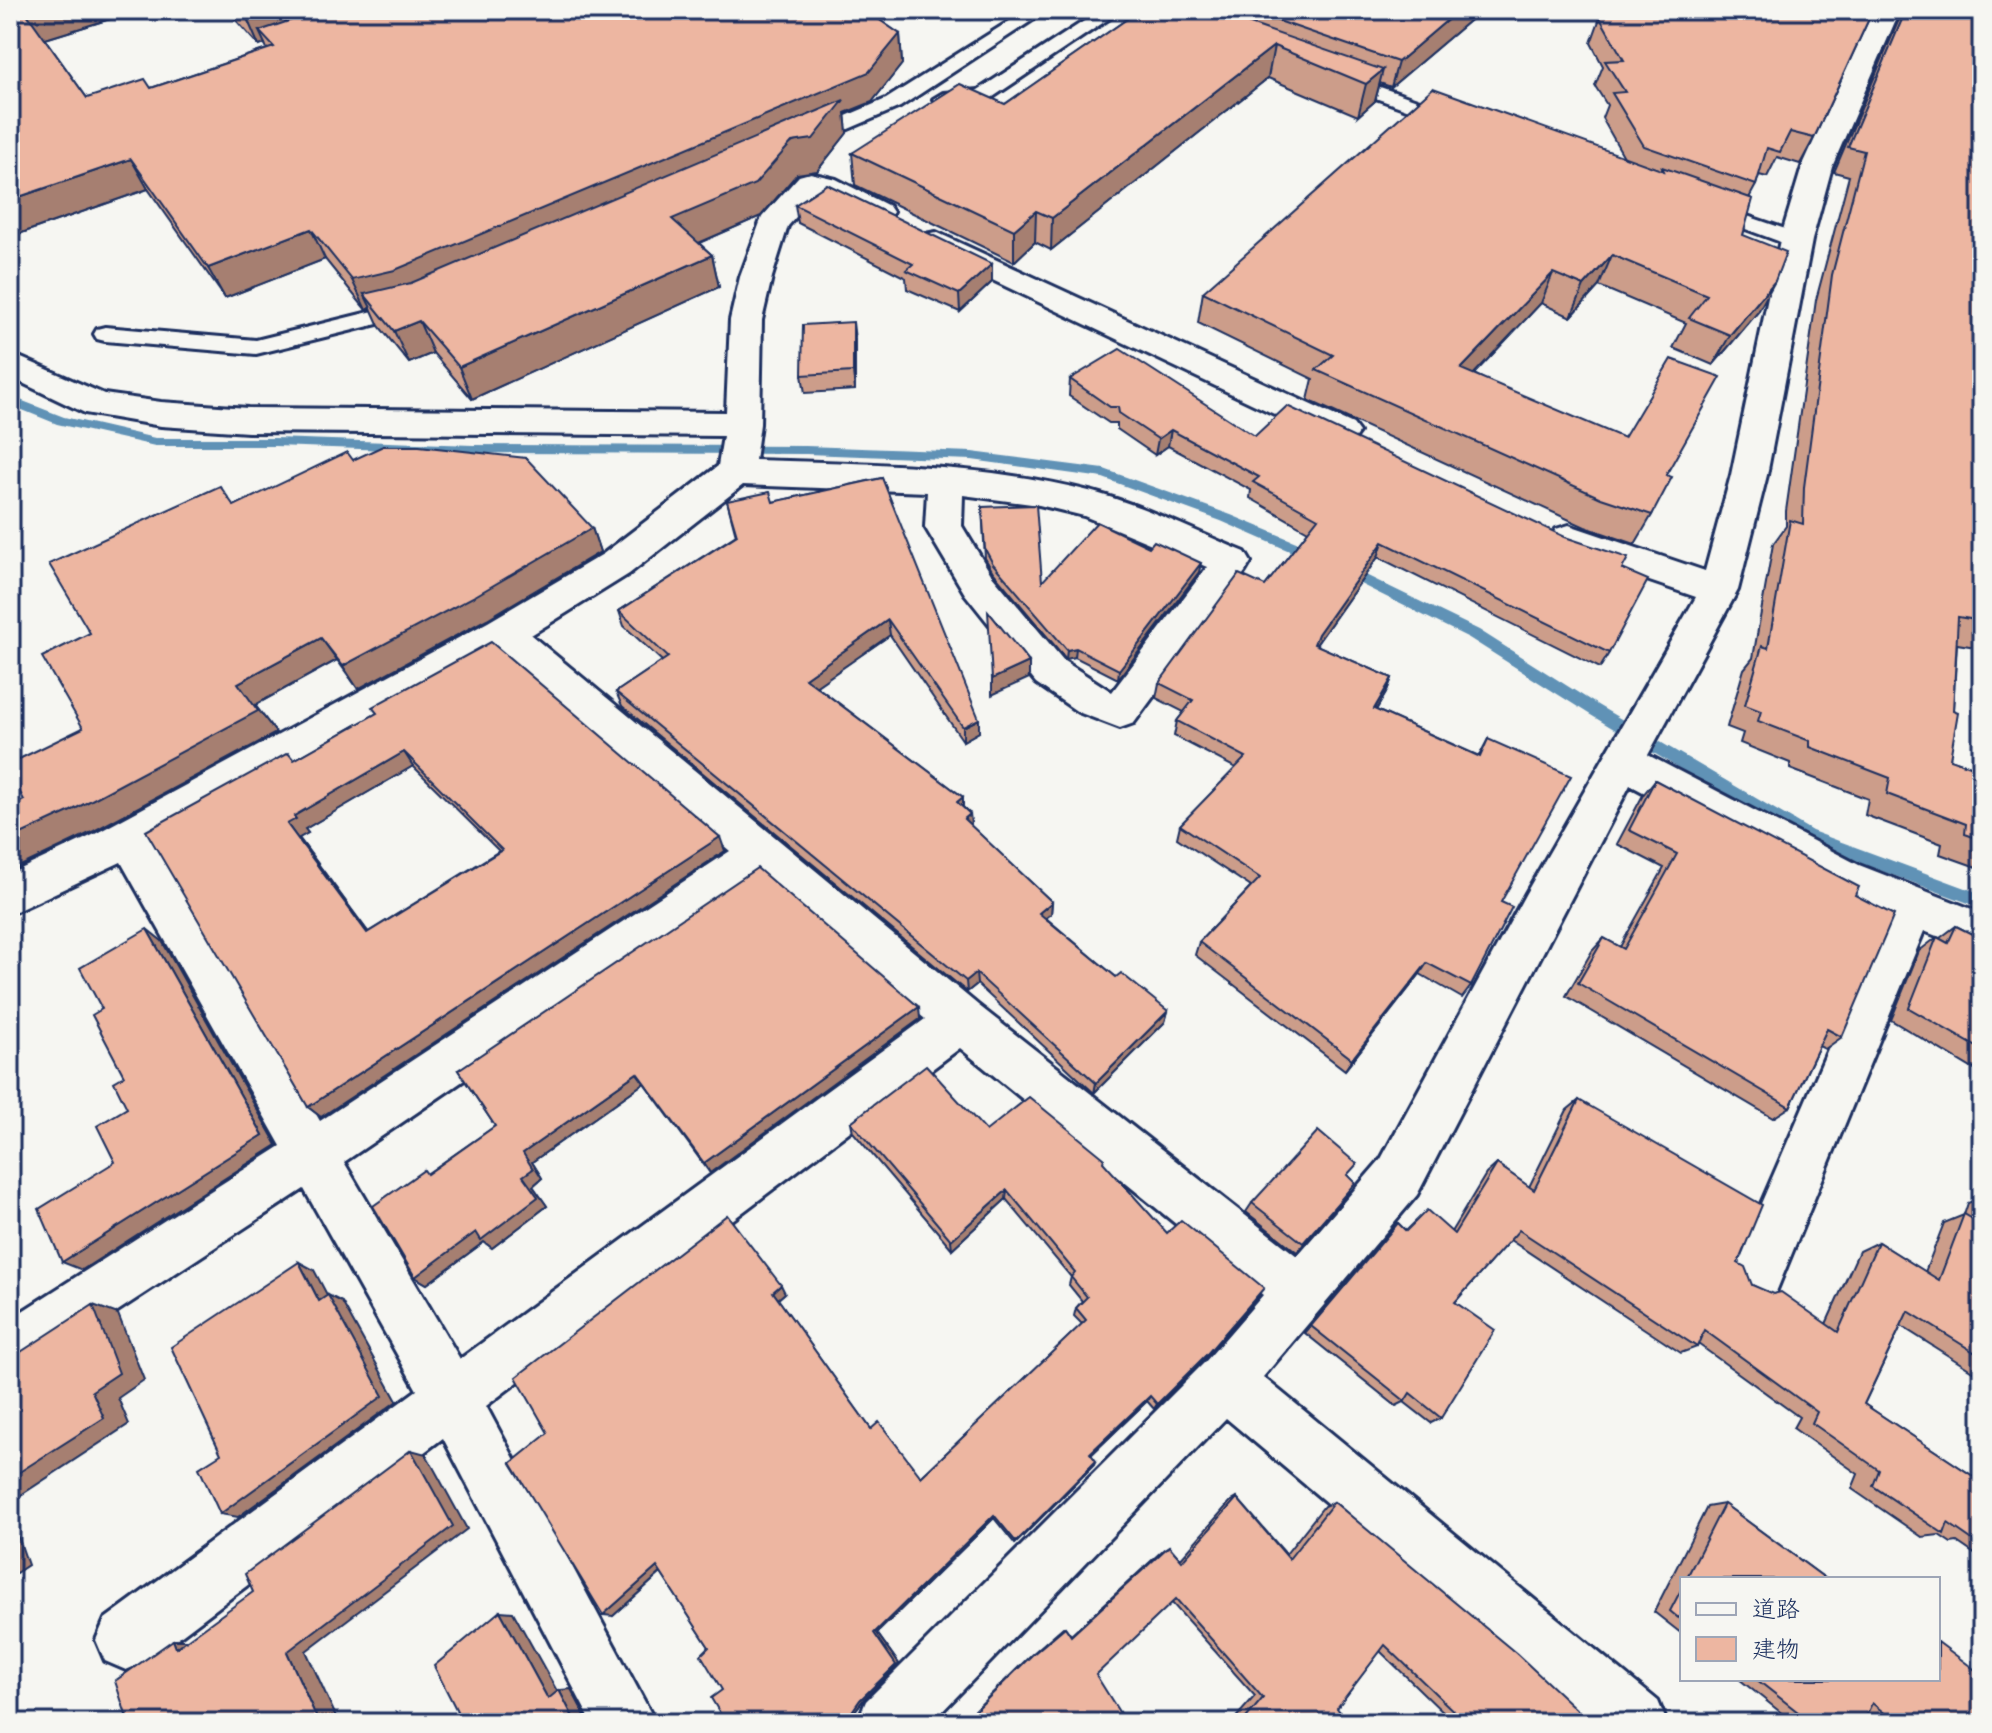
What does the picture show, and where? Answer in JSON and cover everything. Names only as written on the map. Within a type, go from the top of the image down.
[{"type":"street","points":[[888,1723],[1224,1381],[1399,1177],[1719,590],[1749,475],[1796,240],[1817,167],[1887,10]]},
{"type":"street","points":[[735,472],[743,424],[746,320],[756,277],[773,224],[810,182],[825,185],[1371,446]]},
{"type":"street","points":[[10,364],[97,405],[161,414],[248,420],[743,424]]},
{"type":"street","points":[[10,895],[130,837],[502,633],[616,564],[735,472],[946,480],[1039,492],[1093,505],[1232,562],[1120,712],[1092,701],[1050,672],[978,584],[943,527],[946,480]]},
{"type":"street","points":[[1542,527],[1571,540],[1719,590]]},
{"type":"street","points":[[502,633],[961,1020],[1300,1292]]},
{"type":"street","points":[[1634,741],[1843,878],[1982,934]]},
{"type":"street","points":[[130,837],[453,1400],[625,1723]]},
{"type":"street","points":[[10,1350],[313,1154],[762,853]]},
{"type":"street","points":[[1757,1273],[1912,907]]},
{"type":"street","points":[[126,1640],[961,1020]]},
{"type":"street","points":[[1224,1381],[1636,1723]]},
{"type":"lane","points":[[792,146],[893,103],[1039,10]]},
{"type":"lane","points":[[893,103],[983,95],[1113,10]]},
{"type":"lane","points":[[1323,73],[1470,125]]},
{"type":"lane","points":[[1692,203],[1796,240]]},
{"type":"lane","points":[[105,334],[256,347],[431,301]]},
{"type":"building","points":[[10,10],[27,10],[87,98],[145,79],[151,88],[274,47],[259,31],[322,10],[865,10],[900,34],[869,72],[395,270],[352,280],[311,229],[208,268],[131,159],[10,200]]},
{"type":"building","points":[[240,10],[265,10],[246,16]]},
{"type":"building","points":[[1140,10],[1210,10],[1383,70],[1366,84],[1274,46],[1052,218],[1036,211],[1014,230],[852,153],[960,84],[1005,104]]},
{"type":"building","points":[[1247,10],[1459,10],[1398,62]]},
{"type":"building","points":[[1607,10],[1873,10],[1814,138],[1790,132],[1780,152],[1767,148],[1756,185],[1644,146],[1612,93],[1625,92],[1605,61],[1624,60],[1600,18]]},
{"type":"building","points":[[1906,10],[1982,10],[1982,621],[1958,617],[1953,710],[1958,712],[1950,759],[1982,770],[1982,840],[1965,834],[1966,824],[1887,794],[1890,778],[1810,747],[1810,741],[1758,721],[1761,711],[1745,705],[1762,646],[1768,648],[1790,520],[1803,524],[1804,487],[1832,275],[1864,151],[1848,147]]},
{"type":"building","points":[[1433,88],[1664,171],[1662,167],[1753,199],[1743,235],[1786,252],[1775,281],[1730,335],[1689,318],[1707,295],[1612,255],[1584,286],[1553,273],[1461,369],[1624,438],[1671,359],[1721,377],[1666,475],[1672,477],[1652,515],[1601,498],[1316,370],[1333,355],[1203,292]]},
{"type":"building","points":[[844,100],[813,139],[792,142],[755,184],[672,219],[712,255],[459,367],[419,321],[394,331],[364,294],[411,283]]},
{"type":"building","points":[[827,184],[992,264],[959,294],[906,270],[913,264],[795,205]]},
{"type":"building","points":[[853,322],[853,372],[802,375],[803,325]]},
{"type":"building","points":[[1120,349],[1255,436],[1287,406],[1565,537],[1628,558],[1622,569],[1648,580],[1609,653],[1383,542],[1318,634],[1314,644],[1392,678],[1374,709],[1480,757],[1488,739],[1571,776],[1501,902],[1512,907],[1471,986],[1427,963],[1352,1059],[1199,942],[1260,878],[1180,825],[1246,757],[1177,721],[1193,700],[1159,683],[1239,574],[1265,586],[1318,518],[1253,482],[1259,477],[1171,430],[1158,439],[1119,413],[1118,407],[1110,407],[1070,379]]},
{"type":"building","points":[[383,446],[419,446],[526,458],[592,528],[475,596],[343,666],[321,638],[238,683],[258,711],[71,811],[10,839],[10,807],[24,800],[10,769],[17,765],[17,760],[83,728],[42,657],[90,633],[49,564],[220,486],[234,506],[347,452],[353,460]]},
{"type":"building","points":[[882,478],[979,719],[963,727],[888,620],[805,678],[963,797],[957,802],[970,814],[964,819],[1052,902],[1039,913],[1116,977],[1121,973],[1168,1011],[1096,1083],[976,973],[966,981],[616,692],[668,657],[619,611],[737,535],[727,501],[770,492],[773,502]]},
{"type":"building","points":[[1036,505],[1042,582],[1097,522],[1149,547],[1154,541],[1201,563],[1119,670],[1076,648],[1067,650],[993,564],[985,549],[982,507]]},
{"type":"building","points":[[988,611],[1029,662],[992,679]]},
{"type":"building","points":[[491,642],[720,837],[308,1107],[146,831],[288,753],[294,760],[377,713],[372,707]],"holes":[[[404,752],[502,850],[367,933],[287,824],[296,819],[294,816]]]},
{"type":"building","points":[[1655,780],[1859,887],[1855,895],[1894,915],[1842,1037],[1827,1029],[1790,1107],[1578,983],[1604,938],[1624,949],[1677,854],[1629,830]]},
{"type":"building","points":[[757,868],[919,1007],[704,1163],[637,1073],[523,1153],[533,1169],[523,1176],[538,1197],[481,1240],[476,1232],[415,1277],[373,1206],[424,1170],[427,1174],[495,1126],[458,1070]]},
{"type":"building","points":[[1956,926],[1982,939],[1982,1050],[1909,1008],[1937,937],[1948,943]]},
{"type":"building","points":[[147,929],[263,1135],[62,1262],[39,1209],[115,1162],[97,1126],[127,1108],[114,1082],[124,1076],[92,1015],[102,1009],[80,968]]},
{"type":"building","points":[[926,1065],[986,1131],[1029,1097],[1104,1158],[1103,1162],[1167,1233],[1181,1220],[1264,1288],[1207,1354],[1157,1404],[1150,1396],[1090,1453],[1096,1461],[1016,1542],[994,1515],[874,1633],[896,1665],[860,1700],[844,1723],[726,1723],[711,1698],[722,1690],[701,1655],[709,1647],[657,1567],[603,1615],[511,1463],[548,1433],[516,1377],[727,1215],[781,1285],[773,1292],[871,1429],[879,1422],[921,1477],[1086,1320],[1076,1308],[1087,1297],[1071,1277],[1075,1272],[1007,1190],[951,1240],[851,1122]]},
{"type":"building","points":[[1579,1100],[1762,1205],[1738,1263],[1745,1267],[1752,1285],[1773,1294],[1781,1292],[1838,1332],[1878,1242],[1939,1280],[1964,1214],[1978,1222],[1982,1212],[1982,1357],[1908,1311],[1864,1404],[1982,1482],[1982,1541],[1976,1537],[1974,1541],[1948,1523],[1944,1534],[1873,1486],[1879,1470],[1812,1423],[1817,1412],[1704,1330],[1697,1347],[1519,1230],[1455,1302],[1495,1330],[1441,1418],[1410,1393],[1405,1401],[1311,1326],[1398,1223],[1406,1231],[1427,1210],[1454,1234],[1497,1164],[1534,1190]]},
{"type":"building","points":[[1318,1131],[1357,1164],[1347,1175],[1355,1183],[1303,1243],[1252,1203]]},
{"type":"building","points":[[299,1262],[319,1301],[328,1295],[383,1396],[220,1514],[199,1468],[221,1454],[171,1347]]},
{"type":"building","points":[[93,1305],[119,1373],[92,1391],[104,1418],[10,1478],[10,1359]]},
{"type":"building","points":[[411,1450],[453,1526],[287,1652],[319,1723],[120,1723],[127,1718],[115,1681],[173,1640],[176,1648],[253,1592],[245,1574]]},
{"type":"building","points":[[1237,1498],[1289,1559],[1334,1502],[1517,1654],[1591,1723],[1466,1723],[1385,1645],[1337,1708],[1343,1716],[1338,1723],[1242,1723],[1263,1698],[1176,1599],[1096,1675],[1126,1723],[974,1723],[970,1716],[1032,1655],[1065,1627],[1071,1636],[1169,1546],[1182,1561]]},
{"type":"building","points":[[1724,1504],[1823,1577],[1687,1577]]},
{"type":"building","points":[[1680,1592],[1680,1619],[1670,1611]]},
{"type":"building","points":[[500,1611],[548,1699],[559,1690],[576,1723],[444,1723],[457,1711],[434,1666]]},
{"type":"building","points":[[1940,1644],[1982,1675],[1978,1685],[1982,1688],[1982,1723],[1897,1723],[1872,1703],[1863,1723],[1812,1723],[1759,1681],[1940,1681]]},
{"type":"waterway","points":[[10,400],[61,421],[155,442],[275,442],[473,449],[806,450],[972,456],[1104,474],[1226,518],[1313,555]]},
{"type":"waterway","points":[[1345,570],[1474,634],[1594,710],[1806,836],[1982,901]]}]
